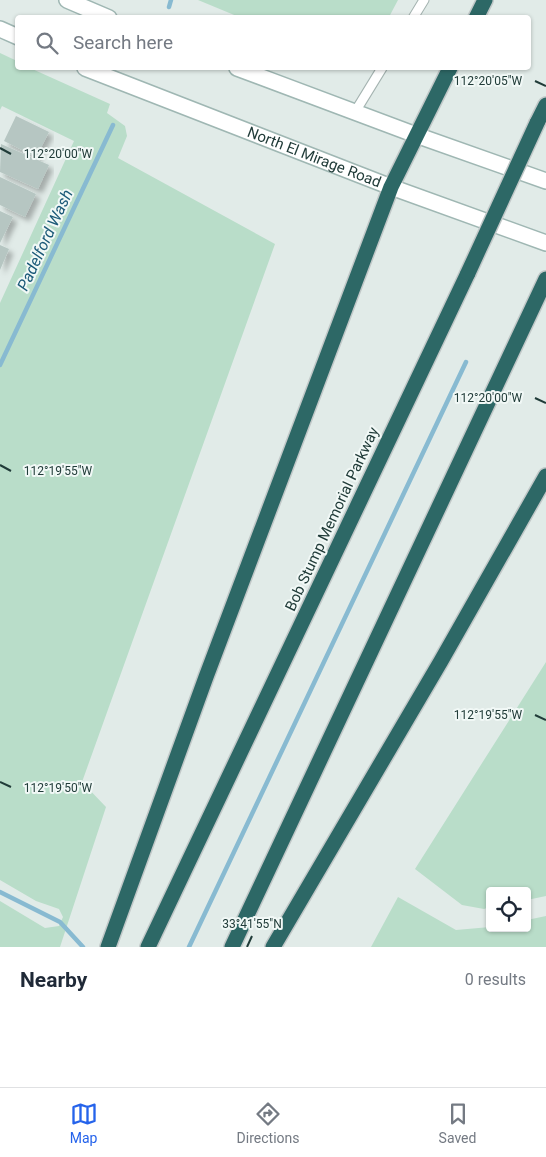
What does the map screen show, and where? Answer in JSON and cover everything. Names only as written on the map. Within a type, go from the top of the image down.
[{"type":"highway","points":[[478,15],[485,0]]},
{"type":"highway","points":[[108,947],[206,677],[391,187],[449,70]]},
{"type":"highway","name":"Bob Stump Memorial Parkway","points":[[151,941],[546,105]]},
{"type":"highway","points":[[232,947],[546,279]]},
{"type":"highway","points":[[274,947],[441,661],[546,476]]},
{"type":"main road","points":[[68,0],[102,15]]},
{"type":"main road","points":[[0,29],[15,36]]},
{"type":"main road","name":"North El Mirage Road","points":[[90,70],[391,187],[546,243]]},
{"type":"main road","points":[[242,70],[546,181]]},
{"type":"lane","points":[[415,15],[424,0]]},
{"type":"lane","points":[[355,112],[381,70]]},
{"type":"green space","points":[[198,0],[398,0],[390,15],[234,15]]},
{"type":"green space","points":[[0,53],[15,60],[15,70],[34,70],[110,104],[107,113],[125,126],[127,136],[118,158],[275,244],[82,782],[106,807],[60,947],[0,947],[0,901],[45,928],[59,926],[63,917],[59,909],[36,901],[0,880],[0,303],[74,141],[2,106],[0,110]]},
{"type":"green space","points":[[546,662],[546,896],[531,899],[531,887],[486,887],[486,908],[462,905],[415,869]]},
{"type":"green space","points":[[398,897],[456,930],[486,927],[486,932],[531,932],[531,919],[546,916],[546,947],[371,947]]},
{"type":"building","points":[[16,116],[49,132],[36,157],[4,141]]},
{"type":"building","points":[[1,144],[49,165],[38,189],[0,172]]},
{"type":"building","points":[[0,177],[36,194],[25,217],[0,205]]},
{"type":"building","points":[[0,211],[13,217],[0,243]]},
{"type":"building","points":[[0,245],[9,249],[0,270]]},
{"type":"waterway","name":"Padelford Wash","points":[[169,7],[171,0]]},
{"type":"waterway","name":"Padelford Wash","points":[[0,365],[113,125]]},
{"type":"waterway","points":[[189,947],[466,362]]},
{"type":"waterway","points":[[0,892],[60,922],[83,947]]}]
